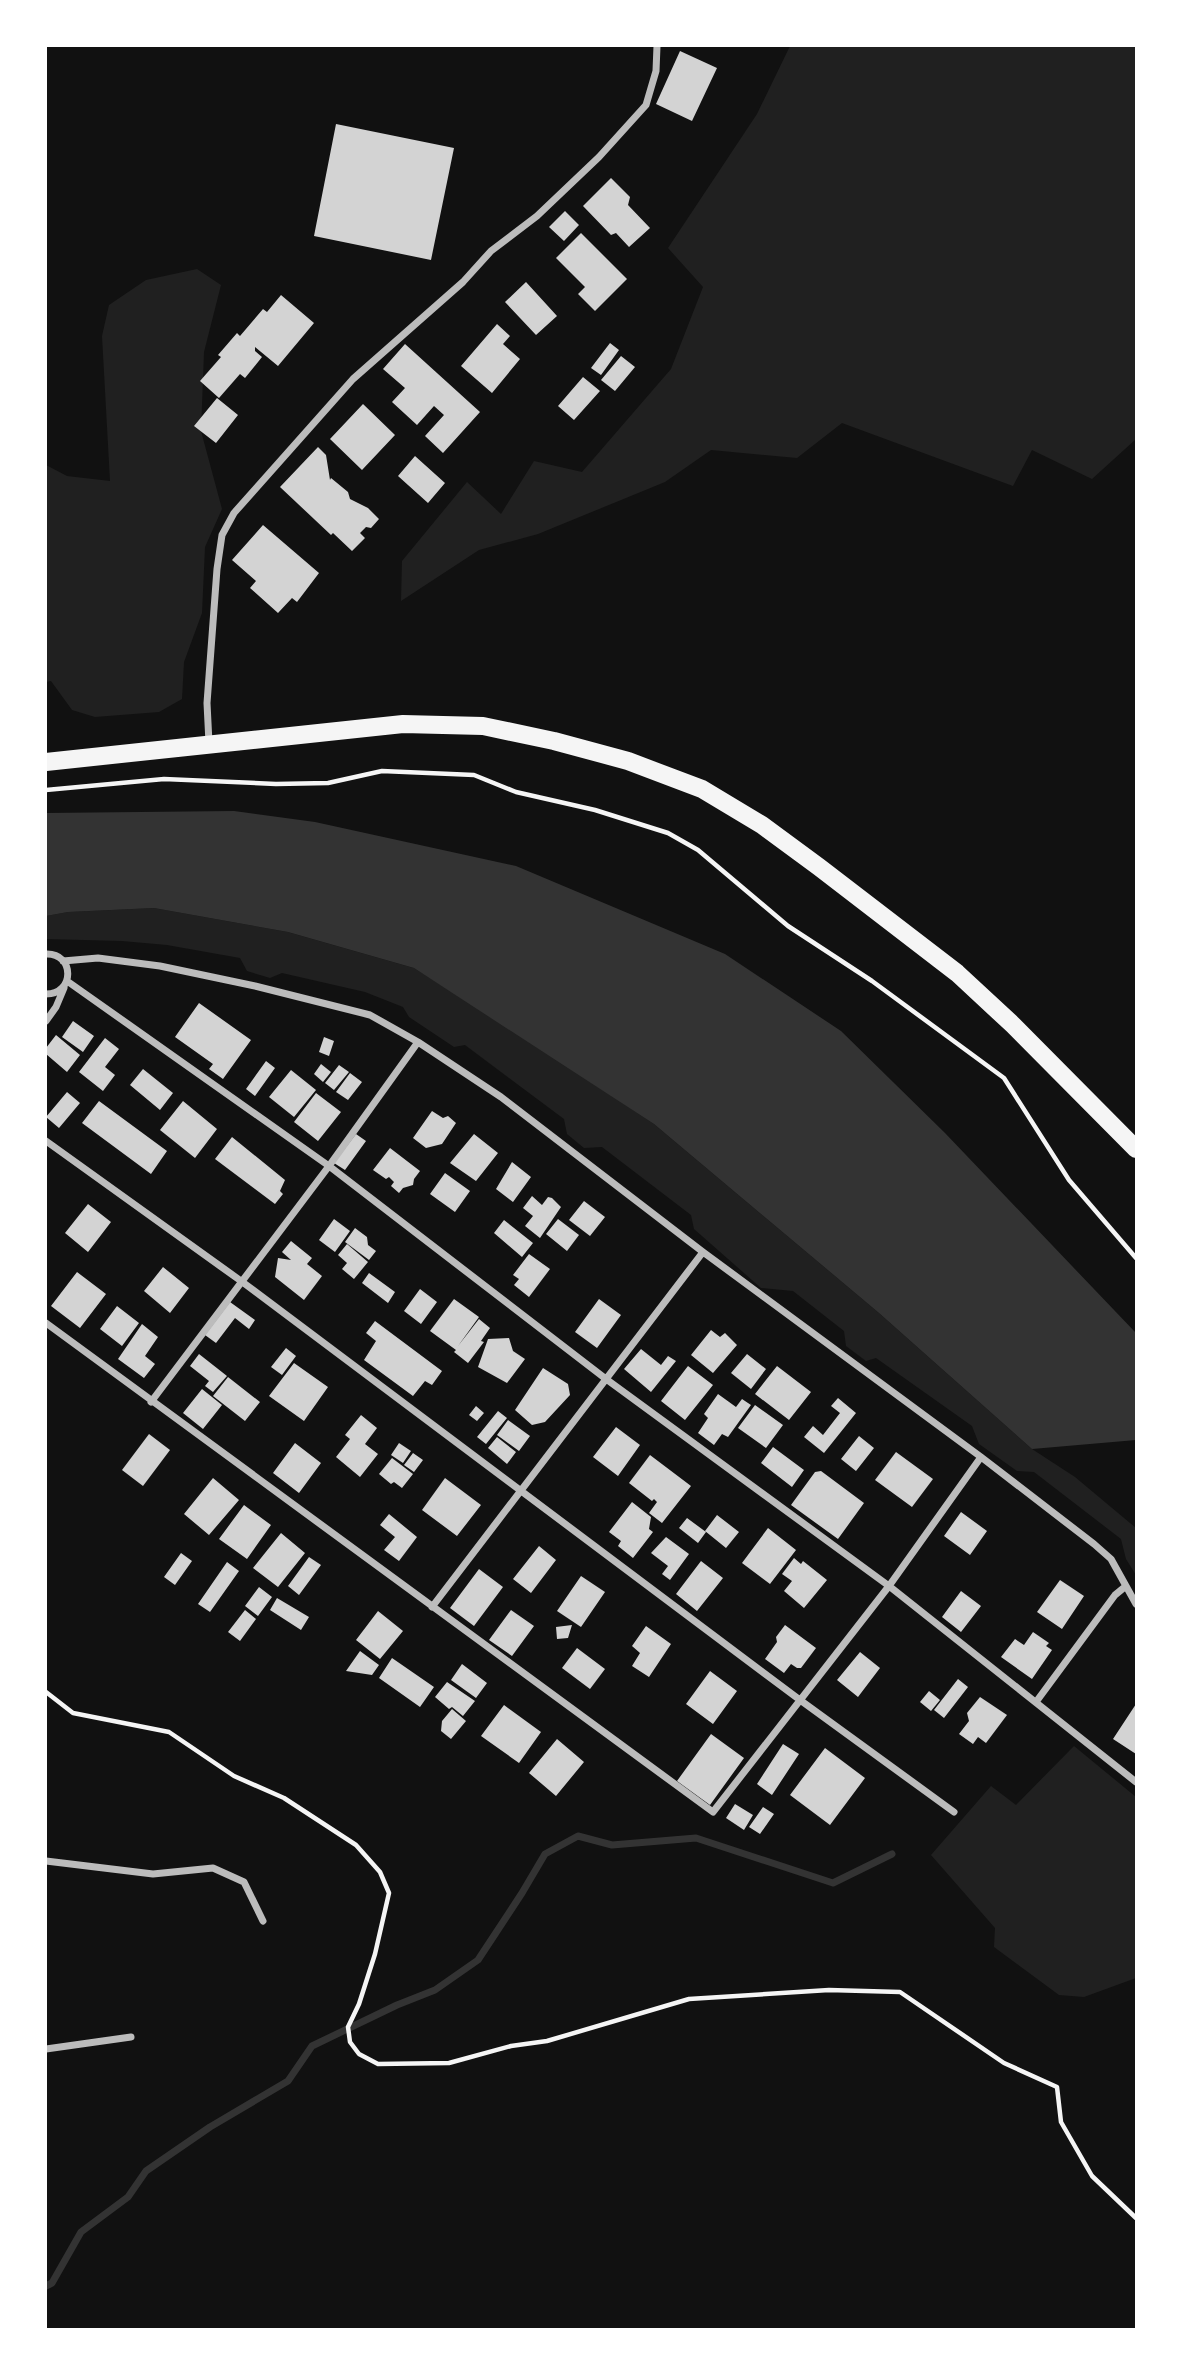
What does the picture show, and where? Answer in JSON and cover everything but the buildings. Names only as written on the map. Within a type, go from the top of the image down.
[{"type":"main road","points":[[46,762],[403,724],[483,726],[628,761],[702,789],[762,825],[897,925],[1013,1024],[1136,1149]]},
{"type":"street","points":[[209,743],[207,703],[218,569],[222,535],[234,513],[353,379],[463,282],[491,251],[537,216],[599,157],[646,105],[656,71],[657,46]]},
{"type":"street","points":[[46,954],[58,956],[68,974],[56,1007],[46,1021]]},
{"type":"street","points":[[63,961],[97,957],[255,986],[370,1015],[418,1042],[500,1097],[703,1252],[981,1457],[1111,1559],[1136,1604]]},
{"type":"street","points":[[46,995],[54,994],[66,984]]},
{"type":"street","points":[[66,984],[329,1166],[606,1379],[889,1586],[1136,1782]]},
{"type":"street","points":[[151,1402],[329,1166],[418,1042]]},
{"type":"street","points":[[46,1141],[241,1281],[520,1492],[954,1812]]},
{"type":"street","points":[[432,1607],[703,1252]]},
{"type":"street","points":[[46,1323],[713,1812],[889,1586],[981,1457]]},
{"type":"street","points":[[1036,1702],[1115,1595],[1126,1586]]},
{"type":"street","points":[[46,1861],[153,1874],[214,1868],[244,1882],[263,1921]]},
{"type":"street","points":[[46,2049],[131,2037]]},
{"type":"path","points":[[46,790],[163,779],[276,784],[328,783],[382,771],[474,775],[516,792],[595,810],[668,833],[698,850],[788,926],[872,981],[1004,1078],[1069,1180],[1136,1258]]},
{"type":"path","points":[[46,1692],[74,1713],[169,1732],[234,1776],[284,1798],[356,1845],[380,1872],[389,1892],[375,1954],[359,2004],[348,2027],[350,2042],[359,2054],[377,2064],[449,2063],[511,2046],[547,2041],[689,1999],[829,1990],[900,1992],[1004,2063],[1057,2087],[1061,2122],[1092,2176],[1136,2218]]},
{"type":"shaded area","points":[[790,46],[1136,46],[1136,439],[1092,479],[1032,450],[1013,486],[842,423],[797,458],[711,450],[665,482],[538,534],[479,550],[401,601],[402,561],[467,482],[501,514],[534,461],[582,472],[671,369],[703,287],[668,248],[757,114]]},
{"type":"shaded area","points":[[197,269],[221,285],[204,352],[201,431],[222,509],[205,547],[202,613],[184,662],[182,699],[159,712],[95,717],[72,710],[51,681],[46,682],[46,465],[67,476],[110,481],[102,336],[109,305],[146,280]]},
{"type":"shaded area","points":[[234,811],[315,822],[516,866],[725,954],[841,1031],[945,1133],[1136,1333],[1136,1440],[1032,1449],[879,1313],[654,1124],[414,968],[288,932],[154,908],[68,912],[46,916],[46,813]]},
{"type":"shaded area","points":[[154,908],[288,932],[414,968],[654,1124],[879,1313],[1032,1449],[1075,1477],[1136,1528],[1136,1575],[1126,1559],[1121,1539],[1034,1472],[1017,1471],[979,1444],[972,1426],[876,1358],[866,1361],[846,1346],[844,1331],[793,1291],[761,1288],[694,1229],[691,1215],[602,1147],[584,1148],[567,1134],[564,1119],[465,1045],[454,1047],[409,1017],[403,1007],[365,992],[282,973],[270,978],[247,971],[240,958],[167,945],[46,939],[46,916],[68,912]]},
{"type":"shaded area","points":[[1074,1746],[1136,1797],[1136,1978],[1084,1997],[1059,1995],[994,1947],[995,1928],[931,1855],[991,1786],[1016,1805]]},
{"type":"waterway","points":[[46,2286],[52,2283],[81,2232],[128,2197],[146,2171],[210,2127],[288,2081],[312,2046],[435,1990],[478,1960],[545,1854],[578,1836],[612,1845],[696,1838],[833,1883],[892,1854]]}]
